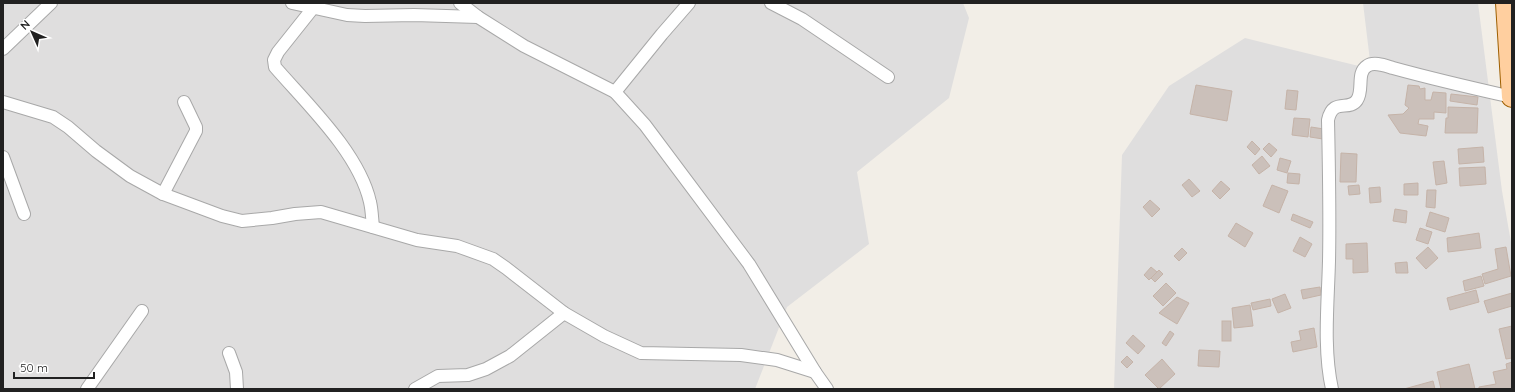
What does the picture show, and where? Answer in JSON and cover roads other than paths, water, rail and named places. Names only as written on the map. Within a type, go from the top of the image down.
[{"type":"main road","points":[[1506,3],[1512,93]]},
{"type":"street","points":[[3,49],[51,3]]},
{"type":"street","points":[[292,3],[347,15],[478,17]]},
{"type":"street","points":[[460,3],[478,17],[524,46],[615,92],[645,125],[749,264],[827,389]]},
{"type":"street","points":[[615,92],[689,3]]},
{"type":"street","points":[[771,3],[802,19],[888,77]]},
{"type":"street","points":[[313,8],[278,52],[274,60],[275,67],[343,146],[360,175],[366,191],[370,202],[373,227]]},
{"type":"street","points":[[1332,389],[1328,374],[1330,229],[1328,120],[1330,113],[1339,105],[1354,104],[1358,99],[1362,72],[1366,66],[1372,64],[1384,65],[1438,81],[1512,93]]},
{"type":"street","points":[[3,102],[53,117],[130,176],[163,194],[222,216],[242,221],[321,212],[417,240],[457,246],[493,259],[564,313],[604,336],[641,353],[741,355],[777,360],[815,372]]},
{"type":"street","points":[[163,194],[196,131],[196,126],[184,102]]},
{"type":"street","points":[[3,157],[24,214]]},
{"type":"street","points":[[86,389],[142,311]]},
{"type":"street","points":[[415,389],[438,376],[468,375],[486,370],[510,356],[564,313]]},
{"type":"street","points":[[229,353],[236,372],[237,389]]}]
